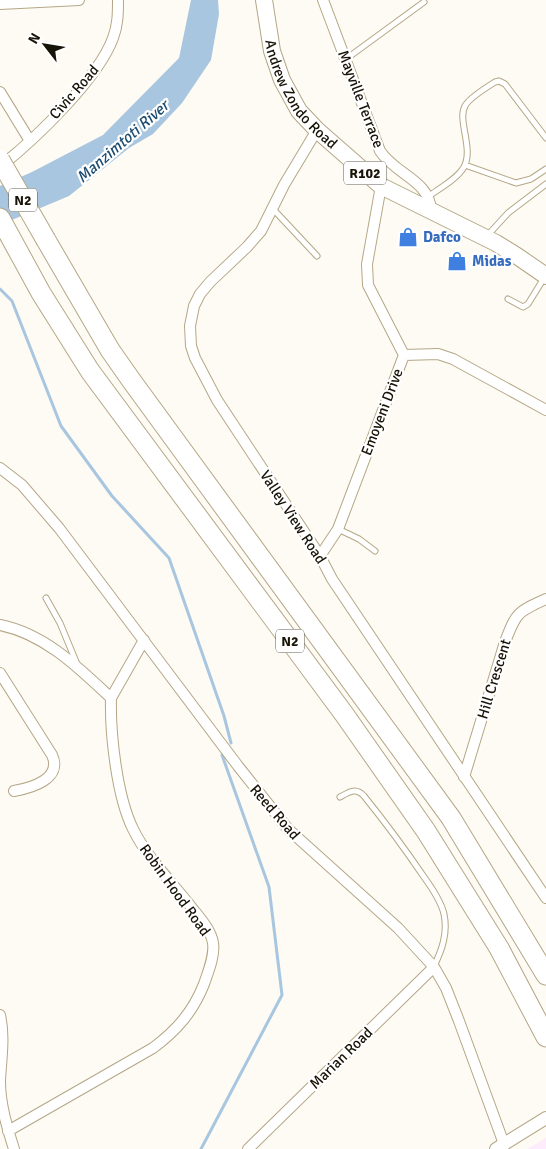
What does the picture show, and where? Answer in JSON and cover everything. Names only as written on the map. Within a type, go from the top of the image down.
[{"type":"highway","name":"N2","points":[[0,160],[120,365],[451,818],[546,975]]},
{"type":"highway","name":"N2","points":[[0,218],[69,339],[90,371],[344,714],[426,831],[499,948],[546,1037]]},
{"type":"main road","name":"Andrew Zondo Road","points":[[264,0],[272,51],[282,80],[299,111],[316,130],[381,186],[391,192],[430,203],[546,276]]},
{"type":"street","points":[[0,4],[79,0]]},
{"type":"street","name":"Civic Road","points":[[0,166],[30,141],[72,98],[100,62],[113,39],[116,28],[118,0]]},
{"type":"street","name":"Mayville Terrace","points":[[323,0],[380,151],[390,163],[421,187],[430,203]]},
{"type":"street","points":[[0,92],[30,141]]},
{"type":"street","name":"Valley View Road","points":[[316,130],[261,230],[200,294],[190,318],[191,346],[199,368],[217,400],[320,556],[332,579],[546,898]]},
{"type":"street","points":[[381,186],[367,264],[368,284],[404,355]]},
{"type":"street","name":"Emoyeni Drive","points":[[320,556],[338,529],[404,355],[438,354],[453,359],[546,410]]},
{"type":"street","name":"Reed Road","points":[[0,468],[22,485],[60,528],[238,766],[288,829],[398,928],[434,967],[446,988],[459,1021],[500,1147]]},
{"type":"street","name":"Hill Crescent","points":[[464,777],[504,642],[513,621],[522,611],[546,599]]},
{"type":"street","points":[[0,626],[20,631],[51,647],[78,667],[111,698],[144,640]]},
{"type":"street","points":[[0,673],[52,755],[55,763],[52,774],[42,781],[31,787],[14,791]]},
{"type":"street","name":"Robin Hood Road","points":[[8,1131],[145,1053],[169,1036],[183,1022],[191,1010],[200,993],[211,961],[213,945],[211,935],[182,895],[146,852],[128,819],[112,740],[111,698]]},
{"type":"street","name":"Marian Road","points":[[248,1149],[434,967]]},
{"type":"street","points":[[0,1015],[3,1029],[0,1082],[1,1103],[14,1149]]},
{"type":"street","points":[[500,1147],[546,1118]]},
{"type":"lane","points":[[345,60],[424,2]]},
{"type":"lane","points":[[430,203],[465,165],[468,152],[463,116],[464,107],[495,82],[498,81],[505,84],[546,138]]},
{"type":"lane","points":[[465,165],[516,183],[527,180],[546,169]]},
{"type":"lane","points":[[485,238],[508,213],[546,184]]},
{"type":"lane","points":[[272,208],[317,256]]},
{"type":"lane","points":[[508,299],[523,307],[528,304],[546,276]]},
{"type":"lane","points":[[338,529],[359,539],[375,551]]},
{"type":"lane","points":[[46,598],[60,624],[78,667]]},
{"type":"lane","points":[[340,797],[354,790],[364,796],[416,864],[438,899],[444,914],[445,930],[442,950],[434,967]]},
{"type":"shaded area","points":[[546,1138],[546,1149],[527,1149]]},
{"type":"water","name":"Manzimtoti River","points":[[191,0],[218,0],[219,14],[211,60],[182,103],[153,134],[129,148],[69,196],[0,225],[0,186],[32,172],[103,135],[179,58]]},
{"type":"waterway","points":[[0,289],[12,301],[61,426],[112,496],[169,558],[224,716],[231,743]]},
{"type":"waterway","points":[[201,1149],[282,995],[269,887],[222,755]]},
{"type":"place","name":"Dafco","points":[[408,237]]},
{"type":"place","name":"Midas","points":[[457,261]]}]
